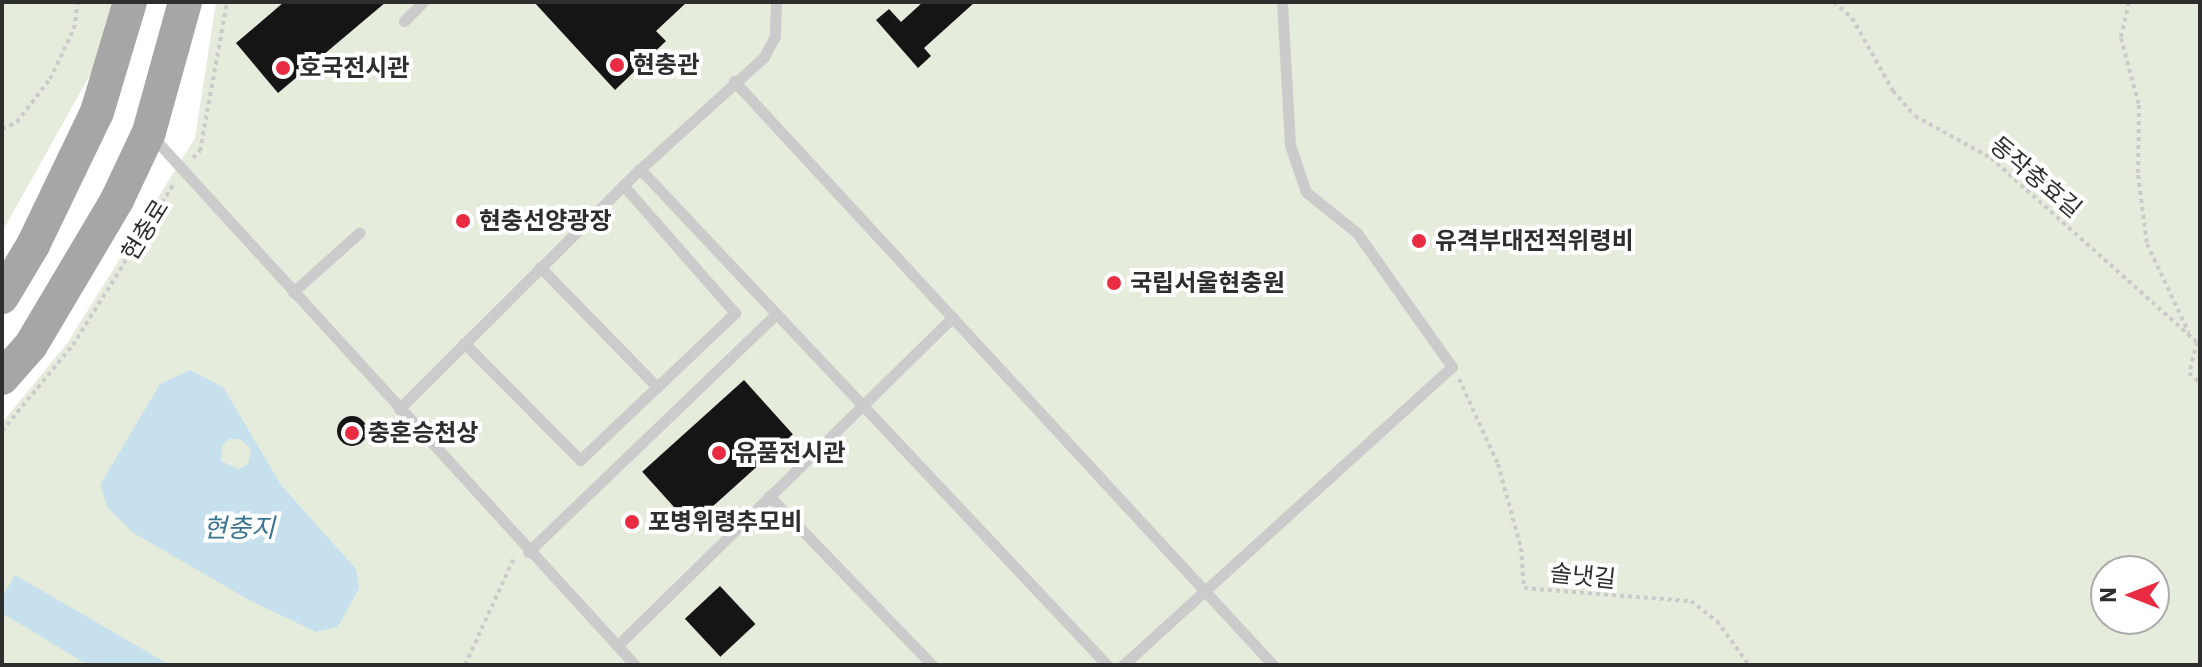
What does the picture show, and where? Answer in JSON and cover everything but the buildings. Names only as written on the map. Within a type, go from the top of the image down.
[{"type":"main road","points":[[2,297],[33,245],[97,112],[130,2]]},
{"type":"main road","name":"현충로","points":[[2,378],[31,345],[81,266],[149,132],[185,2]]},
{"type":"lane","points":[[404,21],[423,2]]},
{"type":"lane","points":[[399,409],[623,185],[764,57],[775,36],[776,2]]},
{"type":"lane","points":[[1123,665],[1452,367],[1357,233],[1306,192],[1290,145],[1282,2]]},
{"type":"lane","points":[[734,81],[953,317],[1202,593],[1273,665]]},
{"type":"lane","points":[[149,132],[524,548],[635,665]]},
{"type":"lane","points":[[640,169],[1107,665]]},
{"type":"lane","points":[[464,343],[580,460],[735,313],[623,185]]},
{"type":"lane","points":[[293,292],[359,233]]},
{"type":"lane","points":[[540,267],[657,387]]},
{"type":"lane","points":[[524,548],[776,314]]},
{"type":"lane","points":[[617,646],[861,403],[953,317]]},
{"type":"lane","points":[[769,496],[932,665]]},
{"type":"path","points":[[2,129],[17,122],[50,79],[74,29],[78,2]]},
{"type":"path","name":"현충로","points":[[2,431],[73,345],[182,170],[200,151],[227,2]]},
{"type":"path","name":"동작충효길","points":[[1834,2],[1852,18],[1893,91],[1915,116],[1991,158],[2192,338]]},
{"type":"path","points":[[2129,2],[2121,38],[2139,105],[2138,175],[2147,244],[2192,338],[2197,342],[2189,373],[2200,383]]},
{"type":"path","name":"솔냇길","points":[[1452,367],[1498,464],[1521,548],[1524,588],[1691,601],[1717,621],[1749,665]]},
{"type":"path","points":[[465,665],[524,548]]},
{"type":"green space","points":[[2,2],[116,2],[108,43],[2,232]]},
{"type":"green space","name":"국립서울현충원","points":[[216,2],[2200,2],[2200,665],[2,665],[2,423],[68,342],[195,138]]},
{"type":"water","name":"현충지","points":[[190,370],[223,387],[281,485],[356,569],[359,588],[338,627],[316,632],[249,600],[132,532],[108,508],[100,485],[160,384]],"holes":[[[229,439],[240,439],[251,449],[248,464],[239,469],[221,461],[222,446]]]},
{"type":"water","points":[[15,575],[170,665],[88,665],[2,613],[2,597]]},
{"type":"place","name":"현충관","points":[[617,65]]},
{"type":"place","name":"호국전시관","points":[[283,68]]},
{"type":"place","name":"현충선양광장","points":[[463,221]]},
{"type":"place","name":"유격부대전적위령비","points":[[1419,241]]},
{"type":"place","name":"국립서울현충원","points":[[1114,283]]},
{"type":"place","name":"충혼승천상","points":[[352,433]]},
{"type":"place","name":"유품전시관","points":[[719,453]]},
{"type":"place","name":"포병위령추모비","points":[[632,522]]}]
